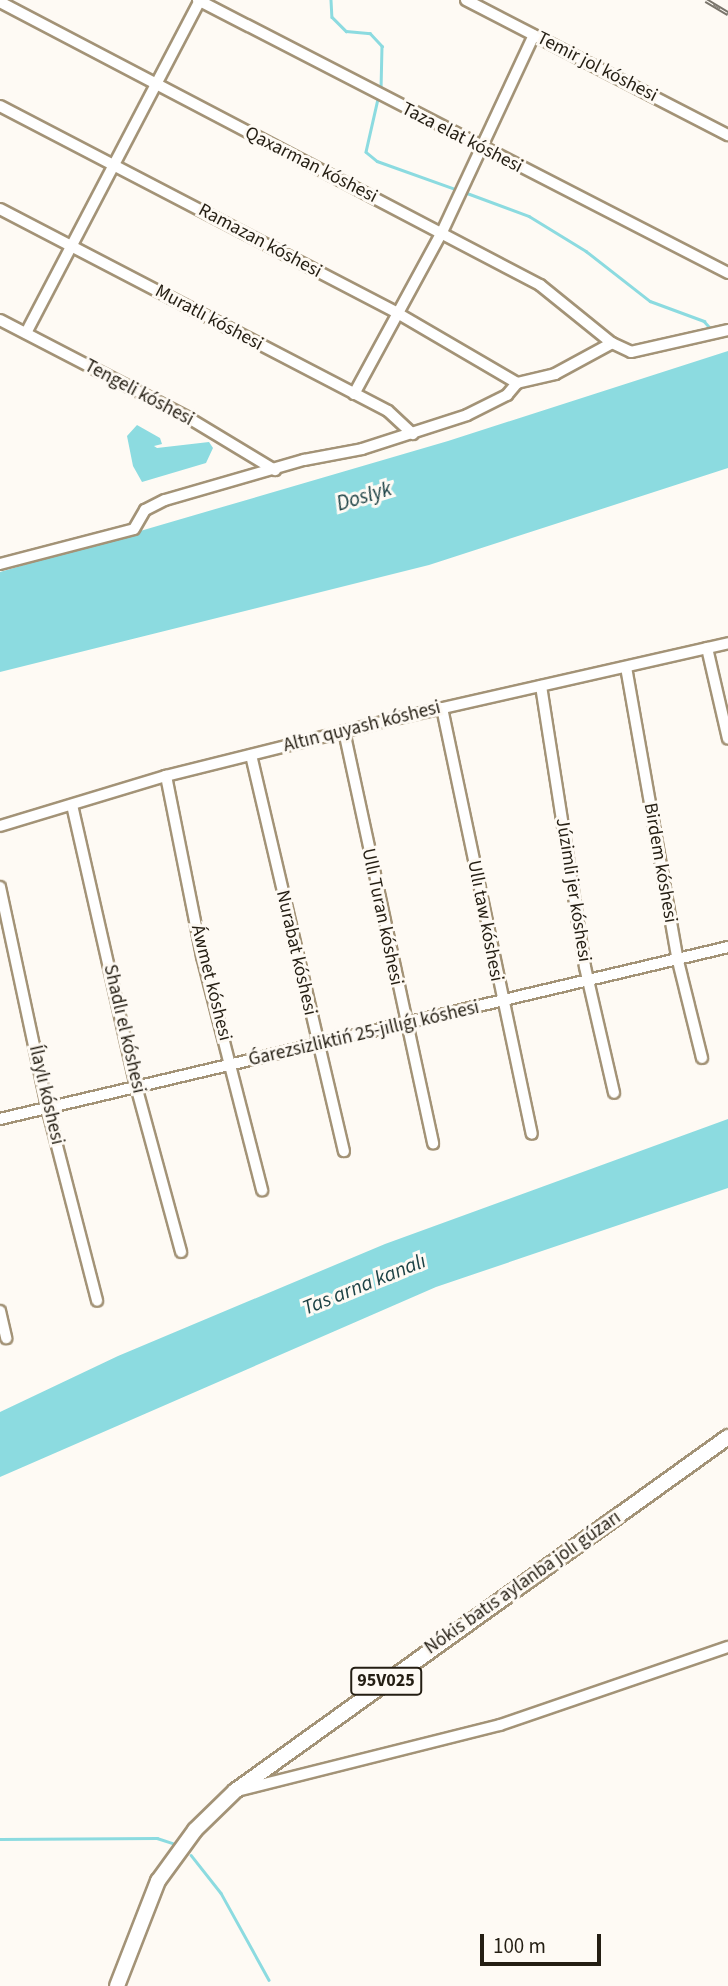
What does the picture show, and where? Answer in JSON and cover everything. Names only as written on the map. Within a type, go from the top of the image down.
[{"type":"main road","name":"Nókis batıs aylanba jolı gúzarı","points":[[117,1986],[158,1881],[195,1829],[235,1791],[728,1437]]},
{"type":"street","points":[[26,333],[116,165],[199,0]]},
{"type":"street","name":"Taza elat kóshesi","points":[[199,0],[480,148],[728,273]]},
{"type":"street","name":"Temir jol kóshesi","points":[[466,0],[728,135]]},
{"type":"street","name":"Qaxarman kóshesi","points":[[0,2],[540,285],[612,343]]},
{"type":"street","points":[[354,394],[442,232],[534,35]]},
{"type":"street","name":"Ramazan kóshesi","points":[[0,106],[399,314],[517,383]]},
{"type":"street","name":"Muratlı kóshesi","points":[[0,209],[388,411],[413,434]]},
{"type":"street","name":"Tengeli kóshesi","points":[[0,320],[275,470]]},
{"type":"street","points":[[0,564],[134,529],[145,510],[166,500],[413,434],[467,415],[507,395],[517,383],[555,374],[612,343],[631,352],[728,330]]},
{"type":"street","name":"Altın quyash kóshesi","points":[[0,826],[166,776],[344,731],[728,643]]},
{"type":"street","points":[[707,648],[728,739]]},
{"type":"street","name":"Birdem kóshesi","points":[[626,667],[677,957],[702,1058]]},
{"type":"street","name":"Júzimli jer kóshesi","points":[[541,686],[587,978],[614,1093]]},
{"type":"street","name":"Ullı taw kóshesi","points":[[442,708],[501,1001],[532,1134]]},
{"type":"street","name":"Ullı Turan kóshesi","points":[[344,731],[405,1026],[433,1144]]},
{"type":"street","name":"Nurabat kóshesi","points":[[251,755],[317,1046],[344,1151]]},
{"type":"street","name":"Áwmet kóshesi","points":[[166,776],[202,956],[262,1190]]},
{"type":"street","name":"Shadlı el kóshesi","points":[[72,805],[136,1086],[181,1252]]},
{"type":"street","name":"Ílaylı kóshesi","points":[[0,887],[47,1107],[97,1301]]},
{"type":"street","name":"Ǵarezsizliktiń 25-jıllıǵı kóshesi","points":[[0,1119],[405,1026],[587,978],[728,947]]},
{"type":"street","points":[[0,1311],[6,1338]]},
{"type":"street","points":[[235,1791],[500,1725],[728,1647]]},
{"type":"water","name":"Doslyk","points":[[728,351],[728,468],[429,565],[0,672],[0,572],[448,441]]},
{"type":"water","points":[[137,425],[160,438],[162,444],[154,446],[157,448],[209,442],[213,448],[206,463],[142,482],[133,466],[127,436]]},
{"type":"water","name":"Tas arna kanalı","points":[[728,1119],[728,1188],[436,1287],[0,1477],[0,1412],[118,1356],[385,1244]]},
{"type":"waterway","points":[[331,0],[332,17],[346,31],[370,33],[382,46],[381,91]]},
{"type":"waterway","points":[[378,99],[366,152],[377,161],[455,189]]},
{"type":"waterway","points":[[467,193],[529,216],[586,251],[650,301],[704,321],[713,331]]},
{"type":"waterway","points":[[0,1839],[157,1838],[172,1843]]},
{"type":"waterway","points":[[191,1855],[221,1893],[269,1980]]},
{"type":"railway","points":[[706,0],[728,13]]}]
